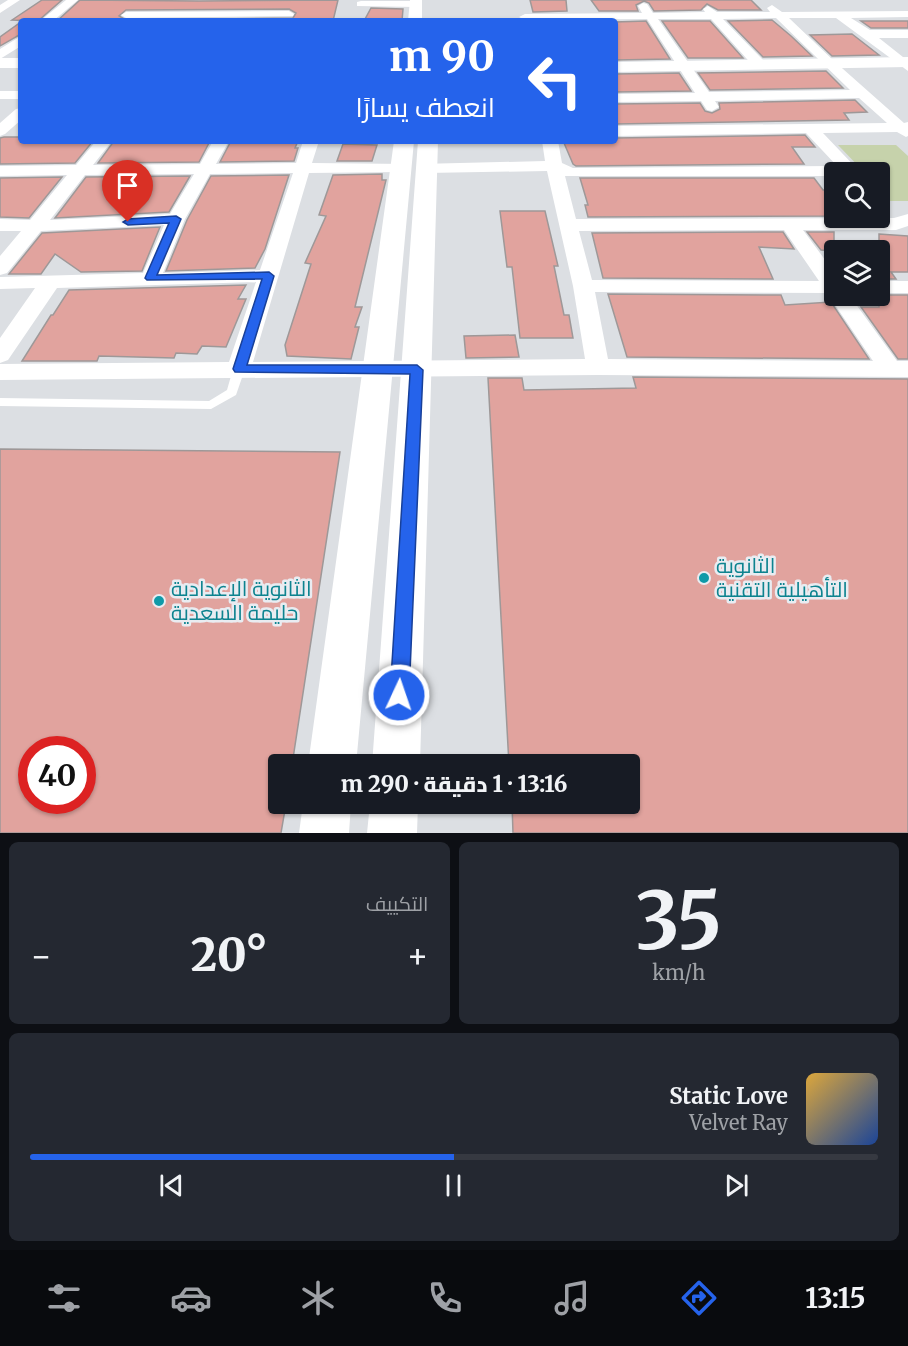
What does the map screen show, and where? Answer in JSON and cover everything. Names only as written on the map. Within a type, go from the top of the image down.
[{"type":"street","points":[[0,10],[15,0]]},
{"type":"street","points":[[50,18],[73,0]]},
{"type":"street","points":[[122,18],[143,0]]},
{"type":"street","points":[[640,0],[682,66],[728,129]]},
{"type":"street","points":[[699,0],[760,65]]},
{"type":"street","points":[[763,0],[862,94],[906,129]]},
{"type":"street","points":[[205,18],[206,10],[213,2]]},
{"type":"street","points":[[359,5],[416,2],[415,18]]},
{"type":"street","points":[[122,18],[205,18],[289,14]]},
{"type":"street","points":[[838,14],[906,64]]},
{"type":"street","points":[[524,16],[908,14]]},
{"type":"street","points":[[792,27],[855,26]]},
{"type":"street","points":[[867,34],[908,34]]},
{"type":"street","points":[[0,55],[18,42]]},
{"type":"street","points":[[0,63],[18,63]]},
{"type":"street","points":[[618,67],[906,64]]},
{"type":"street","points":[[618,98],[862,94]]},
{"type":"street","points":[[0,95],[18,95]]},
{"type":"street","points":[[0,131],[18,115]]},
{"type":"street","points":[[811,129],[842,162]]},
{"type":"street","points":[[618,131],[906,129]]},
{"type":"street","points":[[0,269],[102,144]]},
{"type":"street","points":[[150,278],[176,219],[219,144]]},
{"type":"street","points":[[239,369],[310,144]]},
{"type":"street","points":[[550,144],[583,286],[598,367]]},
{"type":"street","points":[[0,171],[202,171],[303,167],[415,154],[554,166],[571,173],[824,172]]},
{"type":"street","points":[[397,754],[417,370],[415,154]]},
{"type":"street","points":[[333,754],[376,370],[415,154]]},
{"type":"street","points":[[890,213],[902,222]]},
{"type":"street","points":[[0,225],[33,226],[176,219]]},
{"type":"street","points":[[568,225],[902,222]]},
{"type":"street","points":[[789,224],[824,273]]},
{"type":"street","points":[[0,283],[269,276]]},
{"type":"street","points":[[0,355],[50,282]]},
{"type":"street","points":[[583,286],[824,287]]},
{"type":"street","points":[[890,287],[908,287]]},
{"type":"street","points":[[848,306],[899,369]]},
{"type":"street","points":[[0,372],[598,367],[899,369]]},
{"type":"street","points":[[324,833],[326,814]]},
{"type":"street","points":[[392,833],[393,814]]},
{"type":"lane","points":[[0,402],[212,405],[232,392],[239,369]]},
{"type":"green space","points":[[838,145],[896,145],[908,156],[908,201],[890,201],[890,162],[854,162]]},
{"type":"building","points":[[42,0],[62,0],[41,18],[12,20]]},
{"type":"building","points":[[80,0],[338,0],[334,18],[293,18],[296,13],[289,9],[126,10],[119,16],[122,18],[60,18]]},
{"type":"building","points":[[530,0],[566,0],[567,11],[533,12]]},
{"type":"building","points":[[591,0],[751,0],[761,10],[718,10],[707,4],[701,10],[654,11],[649,3],[644,1],[636,5],[638,11],[599,11]]},
{"type":"building","points":[[371,8],[403,9],[402,18],[366,18]]},
{"type":"building","points":[[772,20],[812,56],[763,57],[728,21]]},
{"type":"building","points":[[646,21],[670,59],[618,60],[618,22]]},
{"type":"building","points":[[662,21],[710,21],[743,58],[688,58]]},
{"type":"building","points":[[861,21],[908,21],[908,28],[871,28]]},
{"type":"building","points":[[18,24],[18,36],[0,46],[0,37]]},
{"type":"building","points":[[852,34],[879,55],[832,56],[810,35]]},
{"type":"building","points":[[826,71],[843,88],[710,90],[698,73]]},
{"type":"building","points":[[679,73],[691,91],[618,92],[618,74]]},
{"type":"building","points":[[855,100],[867,112],[844,113],[849,120],[618,124],[618,104],[700,103],[705,111],[712,113],[720,109],[719,103]]},
{"type":"building","points":[[805,135],[815,147],[792,147],[804,164],[576,166],[564,144],[618,144],[618,138]]},
{"type":"building","points":[[18,137],[18,144],[91,144],[75,163],[0,164],[0,138]]},
{"type":"building","points":[[112,144],[208,144],[199,162],[98,163]]},
{"type":"building","points":[[229,144],[297,144],[295,148],[298,148],[294,161],[220,162]]},
{"type":"building","points":[[343,144],[377,145],[372,161],[337,161]]},
{"type":"building","points":[[382,174],[382,180],[386,180],[355,307],[362,307],[355,327],[359,327],[351,359],[287,356],[285,345],[311,264],[305,263],[326,216],[319,215],[333,175]]},
{"type":"building","points":[[289,175],[265,249],[255,268],[166,271],[187,220],[211,176]]},
{"type":"building","points":[[190,176],[169,212],[55,218],[86,177]]},
{"type":"building","points":[[62,177],[29,218],[0,217],[0,178]]},
{"type":"building","points":[[580,178],[814,178],[824,190],[824,216],[588,217],[585,205],[588,205]]},
{"type":"building","points":[[500,211],[545,211],[558,266],[554,266],[564,315],[569,315],[573,338],[520,338],[512,267],[507,267]]},
{"type":"building","points":[[160,227],[142,271],[81,272],[55,254],[41,274],[9,274],[42,233]]},
{"type":"building","points":[[783,232],[794,249],[759,247],[773,279],[603,278],[592,233]]},
{"type":"building","points":[[807,232],[834,232],[834,240],[824,240],[824,250],[821,250]]},
{"type":"building","points":[[879,234],[908,236],[908,272],[891,272],[896,279],[890,279],[890,240],[879,240]]},
{"type":"building","points":[[246,285],[238,299],[246,299],[226,347],[202,346],[197,354],[176,353],[174,358],[99,356],[97,361],[22,361],[69,290]]},
{"type":"building","points":[[608,294],[781,295],[785,305],[824,302],[824,306],[834,306],[869,359],[627,357]]},
{"type":"building","points":[[890,295],[908,295],[908,359],[898,359],[861,307],[890,306]]},
{"type":"building","points":[[515,335],[519,357],[466,358],[464,336]]},
{"type":"building","name":"الثانوية التأهيلية التقنية","points":[[633,377],[908,379],[908,833],[513,833],[512,814],[640,814],[640,754],[508,754],[488,378],[522,378],[524,390],[636,388]]},
{"type":"building","name":"الثانوية الإعدادية حليمة السعدية","points":[[0,449],[340,452],[294,754],[268,754],[268,814],[284,814],[281,833],[0,833]]},
{"type":"place","name":"الثانوية التأهيلية التقنية","points":[[704,578]]},
{"type":"place","name":"الثانوية الإعدادية حليمة السعدية","points":[[159,601]]},
{"type":"route","points":[[128,222],[176,219],[150,278],[269,276],[239,369],[417,370],[399,695]]}]
